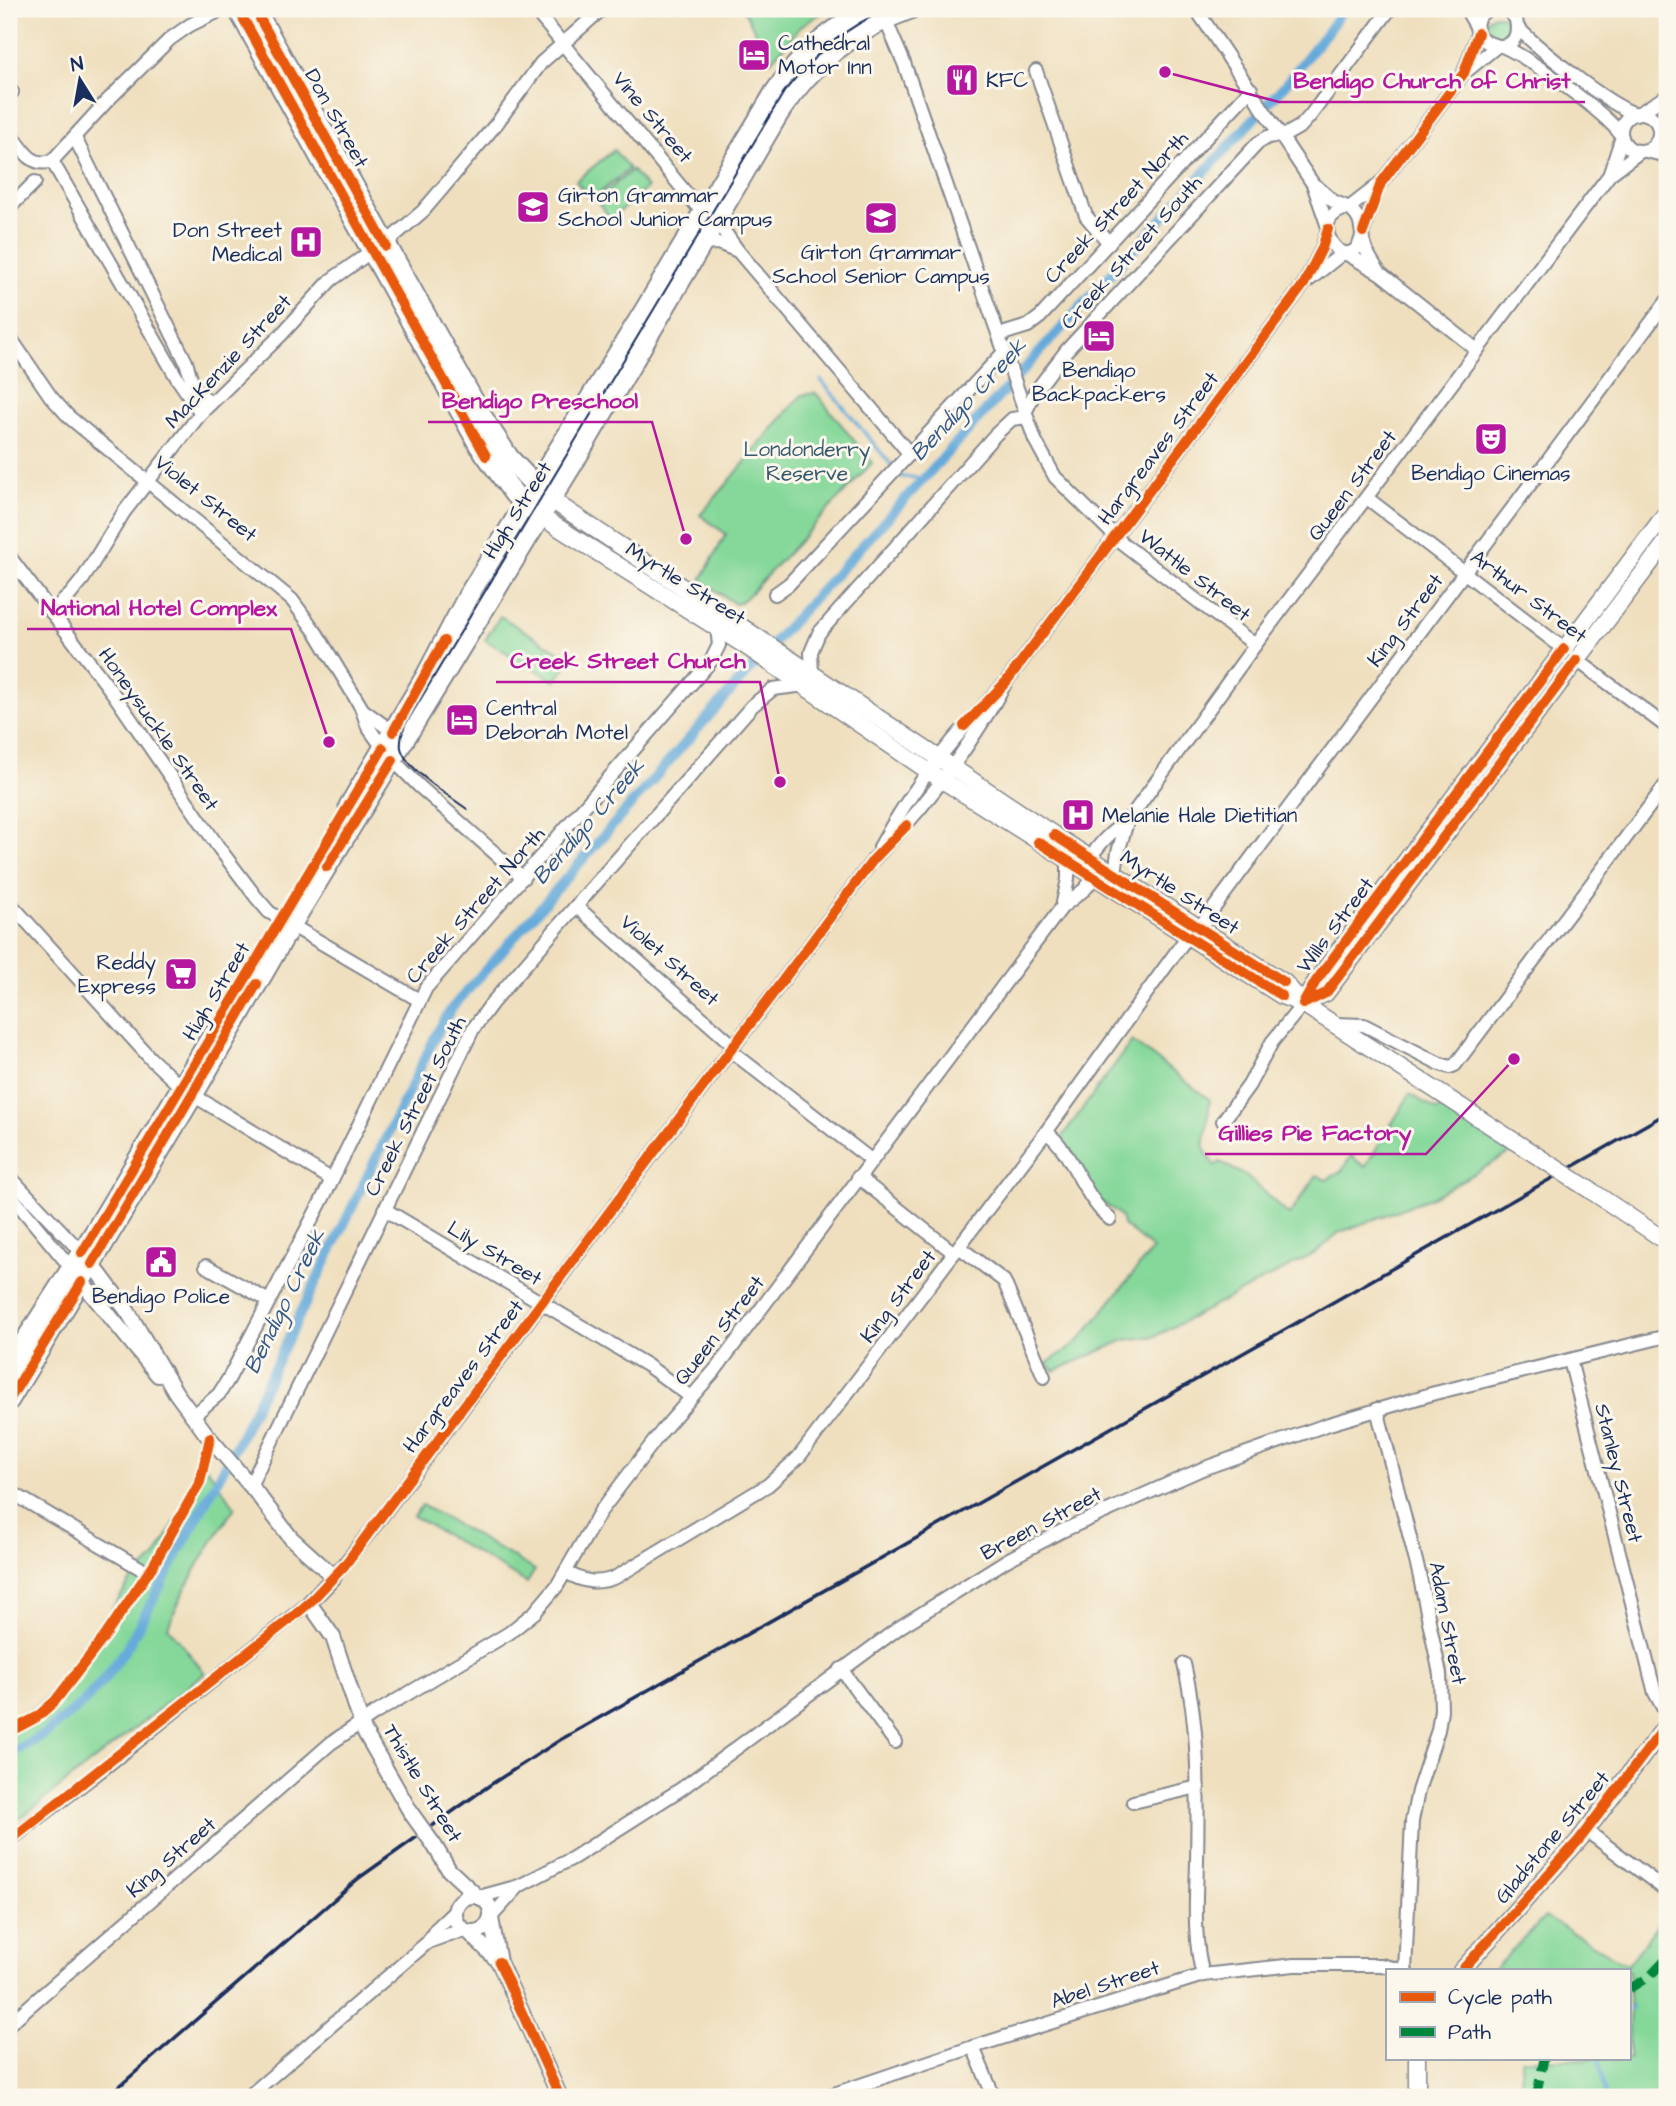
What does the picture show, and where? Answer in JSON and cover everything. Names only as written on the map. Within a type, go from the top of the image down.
[{"type":"highway","name":"Don Street","points":[[238,9],[380,245]]},
{"type":"highway","name":"Don Street","points":[[254,9],[380,245],[397,282],[538,502]]},
{"type":"highway","name":"High Street","points":[[9,1400],[82,1267],[710,215],[756,149],[787,88],[830,52],[868,27],[878,12],[911,9]]},
{"type":"highway","name":"High Street","points":[[538,502],[701,244],[710,215]]},
{"type":"highway","name":"High Street","points":[[9,1366],[82,1267]]},
{"type":"main road","name":"Myrtle Street","points":[[538,502],[717,628],[749,641]]},
{"type":"main road","name":"Myrtle Street","points":[[538,502],[809,680],[953,766],[1282,996],[1303,1004],[1667,1242]]},
{"type":"main road","name":"Wills Street","points":[[1303,1004],[1316,981],[1667,512]]},
{"type":"main road","name":"Wills Street","points":[[1303,1004],[1326,993],[1667,541]]},
{"type":"main road","name":"Arthur Street","points":[[1564,649],[1577,660]]},
{"type":"main road","name":"Myrtle Street","points":[[809,680],[928,771],[1068,861],[1097,869],[1193,932]]},
{"type":"main road","name":"Gladstone Street","points":[[1463,1969],[1587,1831],[1667,1724]]},
{"type":"main road","points":[[1417,2060],[1417,2097]]},
{"type":"street","points":[[9,130],[32,160],[40,164],[52,161],[170,39],[203,15],[223,9]]},
{"type":"street","name":"Vine Street","points":[[534,9],[696,205],[710,215],[909,453]]},
{"type":"street","name":"MacKenzie Street","points":[[579,27],[591,9]]},
{"type":"street","name":"MacKenzie Street","points":[[51,612],[83,579],[111,530],[206,409],[281,335],[331,280],[393,237],[423,211],[510,107],[541,63],[602,9]]},
{"type":"street","points":[[1196,9],[1313,184],[1331,244],[1380,274],[1477,350]]},
{"type":"street","name":"Creek Street South","points":[[1026,415],[1035,392],[1066,351],[1258,144],[1265,138],[1282,136],[1301,126],[1391,9]]},
{"type":"street","points":[[1466,9],[1485,43],[1521,55],[1608,119],[1629,148],[1667,156]]},
{"type":"street","points":[[1464,73],[1480,17],[1488,9]]},
{"type":"street","points":[[1507,9],[1531,41],[1618,106],[1654,119],[1667,144]]},
{"type":"street","points":[[1344,253],[1356,248],[1381,183],[1464,73],[1513,39],[1521,9]]},
{"type":"street","name":"Wattle Street","points":[[878,12],[904,63],[1042,456],[1055,477],[1132,552],[1255,645]]},
{"type":"street","points":[[1036,71],[1086,216],[1109,243]]},
{"type":"street","name":"Creek Street North","points":[[999,335],[1028,326],[1037,320],[1253,93]]},
{"type":"street","points":[[1621,136],[1623,124],[1667,97]]},
{"type":"street","points":[[1644,151],[1656,143],[1667,97]]},
{"type":"street","name":"Queen Street","points":[[1610,174],[1621,136]]},
{"type":"street","points":[[75,138],[186,362],[193,385],[206,409]]},
{"type":"street","name":"Queen Street","points":[[1097,869],[1117,855],[1127,822],[1255,645],[1610,174],[1644,151]]},
{"type":"street","points":[[52,161],[177,378],[206,409]]},
{"type":"street","points":[[9,208],[35,182]]},
{"type":"street","points":[[1328,228],[1335,214],[1381,183]]},
{"type":"street","points":[[1313,184],[1333,201],[1348,207],[1361,221],[1367,252],[1380,274]]},
{"type":"street","name":"Hargreaves Street","points":[[873,860],[896,816],[938,757],[1006,682],[1304,284],[1322,248],[1328,228]]},
{"type":"street","points":[[701,244],[719,243],[738,251]]},
{"type":"street","name":"Hargreaves Street","points":[[1304,284],[1344,253]]},
{"type":"street","name":"King Street","points":[[566,1572],[592,1583],[616,1577],[760,1490],[810,1445],[1667,301]]},
{"type":"street","name":"Violet Street","points":[[9,336],[51,397],[69,417],[292,600],[317,634],[361,707],[394,745],[419,786],[523,878]]},
{"type":"street","points":[[775,594],[789,584],[1004,352]]},
{"type":"street","points":[[809,680],[810,652],[818,634],[995,435],[1012,419],[1026,415]]},
{"type":"street","name":"Arthur Street","points":[[1367,498],[1564,649]]},
{"type":"street","name":"Honeysuckle Street","points":[[9,555],[115,696],[219,848],[270,913],[419,1000]]},
{"type":"street","name":"Creek Street North","points":[[193,1416],[224,1387],[426,988],[711,661],[719,645],[717,628]]},
{"type":"street","name":"Arthur Street","points":[[1577,660],[1667,727]]},
{"type":"street","name":"Creek Street South","points":[[255,1491],[263,1460],[473,1029],[492,1003],[757,701],[777,688],[809,680]]},
{"type":"street","name":"Hargreaves Street","points":[[9,1842],[309,1603],[334,1577],[873,860],[908,825],[943,780],[992,709],[1006,682]]},
{"type":"street","name":"Violet Street","points":[[361,707],[368,727],[394,745]]},
{"type":"street","points":[[1334,1024],[1360,1024],[1440,1064],[1450,1067],[1457,1063],[1667,783]]},
{"type":"street","name":"Queen Street","points":[[361,1723],[509,1633],[545,1602],[566,1572],[600,1512],[648,1449],[716,1369],[1062,907],[1085,889],[1118,827],[1127,822]]},
{"type":"street","name":"Queen Street","points":[[1062,907],[1069,879],[1068,861]]},
{"type":"street","points":[[9,901],[157,1065],[187,1091],[331,1179]]},
{"type":"street","name":"Violet Street","points":[[576,906],[732,1049],[870,1160]]},
{"type":"street","name":"Wills Street","points":[[1223,1121],[1249,1085],[1272,1042],[1303,1004]]},
{"type":"street","points":[[1045,1132],[1059,1145],[1090,1199],[1110,1219]]},
{"type":"street","points":[[9,1176],[82,1267],[148,1364],[176,1393]]},
{"type":"street","points":[[858,1177],[956,1250],[1004,1281],[1044,1377]]},
{"type":"street","points":[[9,1194],[128,1312],[176,1393],[193,1416],[291,1538],[334,1577]]},
{"type":"street","name":"Lily Street","points":[[384,1209],[648,1366],[691,1397]]},
{"type":"street","points":[[206,1265],[269,1301]]},
{"type":"street","name":"Breen Street","points":[[479,1897],[519,1886],[573,1857],[681,1789],[900,1627],[1007,1560],[1062,1531],[1242,1453],[1377,1409],[1667,1334]]},
{"type":"street","name":"Stanley Street","points":[[1570,1360],[1655,1693],[1667,1715]]},
{"type":"street","name":"Adam Street","points":[[1377,1409],[1419,1573],[1440,1683],[1441,1710],[1438,1730],[1418,1791],[1412,1821],[1406,1969]]},
{"type":"street","points":[[9,1491],[140,1568]]},
{"type":"street","name":"Thistle Street","points":[[309,1603],[334,1637],[361,1723],[383,1767],[449,1870],[479,1897]]},
{"type":"street","points":[[1184,1664],[1196,1724],[1196,1939],[1203,1975]]},
{"type":"street","points":[[841,1670],[895,1742]]},
{"type":"street","name":"King Street","points":[[9,2024],[321,1751],[361,1723]]},
{"type":"street","points":[[1133,1802],[1198,1787]]},
{"type":"street","points":[[1587,1831],[1667,1891]]},
{"type":"street","name":"Thistle Street","points":[[449,1870],[456,1909]]},
{"type":"street","name":"Breen Street","points":[[491,1918],[519,1886]]},
{"type":"street","points":[[248,2097],[428,1941],[467,1897],[479,1897],[489,1905],[499,1962],[560,2097]]},
{"type":"street","points":[[456,1909],[456,1920],[499,1962]]},
{"type":"street","points":[[428,1941],[485,1928],[491,1918]]},
{"type":"street","name":"Abel Street","points":[[825,2097],[973,2047],[1203,1975],[1294,1965],[1381,1965],[1398,1969]]},
{"type":"street","points":[[973,2047],[994,2097]]},
{"type":"green space","points":[[743,9],[829,9],[802,25],[771,61]]},
{"type":"green space","points":[[1492,15],[1502,15],[1509,22],[1509,32],[1502,39],[1492,39],[1485,32],[1485,22]]},
{"type":"green space","points":[[614,150],[629,169],[591,200],[576,181]]},
{"type":"green space","points":[[632,170],[647,188],[611,219],[596,200]]},
{"type":"green space","name":"Londonderry Reserve","points":[[816,393],[872,463],[745,599],[735,604],[701,580],[726,534],[700,515],[802,395]]},
{"type":"green space","points":[[500,616],[571,659],[555,681],[485,640]]},
{"type":"green space","points":[[1132,1041],[1210,1100],[1204,1149],[1215,1166],[1220,1162],[1246,1176],[1289,1215],[1317,1175],[1326,1180],[1342,1171],[1351,1156],[1365,1167],[1410,1094],[1438,1111],[1442,1105],[1514,1151],[1432,1197],[1338,1233],[1316,1253],[1156,1336],[1125,1340],[1055,1371],[1046,1364],[1078,1342],[1153,1249],[1123,1225],[1117,1212],[1093,1193],[1062,1137]]},
{"type":"green space","points":[[202,1461],[235,1507],[190,1580],[168,1627],[205,1673],[18,1820],[9,1820],[9,1721],[32,1710],[47,1698],[84,1653],[129,1583],[155,1558],[200,1477]]},
{"type":"green space","points":[[422,1505],[535,1570],[527,1583],[413,1516]]},
{"type":"green space","points":[[1667,1912],[1667,2097],[1522,2097],[1521,2060],[1630,2060],[1630,1969],[1494,1969],[1545,1917],[1628,1965]]},
{"type":"waterway","name":"Bendigo Creek","points":[[9,1754],[42,1736],[83,1703],[107,1676],[129,1644],[236,1446],[438,1031],[452,1008],[782,633],[1283,87],[1343,9]]},
{"type":"waterway","points":[[821,380],[893,467]]},
{"type":"waterway","points":[[898,473],[903,477],[923,478]]},
{"type":"waterway","points":[[1599,2060],[1606,2097]]},
{"type":"tram line","points":[[467,809],[429,782],[404,756],[401,742],[405,725],[784,92],[806,66],[831,43],[858,24],[888,9]]},
{"type":"railway","points":[[107,2097],[359,1878],[490,1785],[560,1740],[1667,1113]]},
{"type":"marked path","points":[[1630,1988],[1650,1976],[1667,1958]]},
{"type":"marked path","points":[[1536,2097],[1544,2060]]},
{"type":"cycle path","points":[[238,9],[486,456]]},
{"type":"cycle path","points":[[260,19],[386,246]]},
{"type":"cycle path","points":[[1363,232],[1381,183],[1464,73],[1478,33]]},
{"type":"cycle path","points":[[964,726],[1006,682],[1304,284],[1328,229]]},
{"type":"cycle path","points":[[393,732],[444,641]]},
{"type":"cycle path","points":[[1303,1004],[1316,981],[1564,649]]},
{"type":"cycle path","points":[[1303,1004],[1326,993],[1577,660]]},
{"type":"cycle path","points":[[82,1253],[383,748]]},
{"type":"cycle path","points":[[327,867],[393,760]]},
{"type":"cycle path","points":[[9,1841],[290,1619],[344,1566],[873,860],[907,825]]},
{"type":"cycle path","points":[[1054,835],[1284,982]]},
{"type":"cycle path","points":[[1038,842],[1282,996]]},
{"type":"cycle path","points":[[92,1264],[257,984]]},
{"type":"cycle path","points":[[9,1400],[82,1282]]},
{"type":"cycle path","points":[[9,1732],[37,1717],[55,1701],[105,1636],[154,1564],[200,1482],[210,1438]]},
{"type":"cycle path","points":[[1463,1969],[1579,1840],[1667,1724]]},
{"type":"cycle path","points":[[499,1962],[560,2097]]},
{"type":"place","name":"Cathedral Motor Inn","points":[[754,55]]},
{"type":"place","name":"Bendigo Church of Christ","points":[[1165,72]]},
{"type":"place","name":"KFC","points":[[962,80]]},
{"type":"place","name":"Girton Grammar School Junior Campus","points":[[533,207]]},
{"type":"place","name":"Girton Grammar School Senior Campus","points":[[881,218]]},
{"type":"place","name":"Don Street Medical","points":[[306,242]]},
{"type":"place","name":"Bendigo Backpackers","points":[[1099,336]]},
{"type":"place","name":"Bendigo Cinemas","points":[[1491,439]]},
{"type":"place","name":"Bendigo Preschool","points":[[686,539]]},
{"type":"place","name":"Central Deborah Motel","points":[[462,720]]},
{"type":"place","name":"National Hotel Complex","points":[[329,742]]},
{"type":"place","name":"Creek Street Church","points":[[780,782]]},
{"type":"place","name":"Melanie Hale Dietitian","points":[[1078,815]]},
{"type":"place","name":"Reddy Express","points":[[181,974]]},
{"type":"place","name":"Gillies Pie Factory","points":[[1514,1059]]},
{"type":"place","name":"Bendigo Police","points":[[161,1262]]}]
